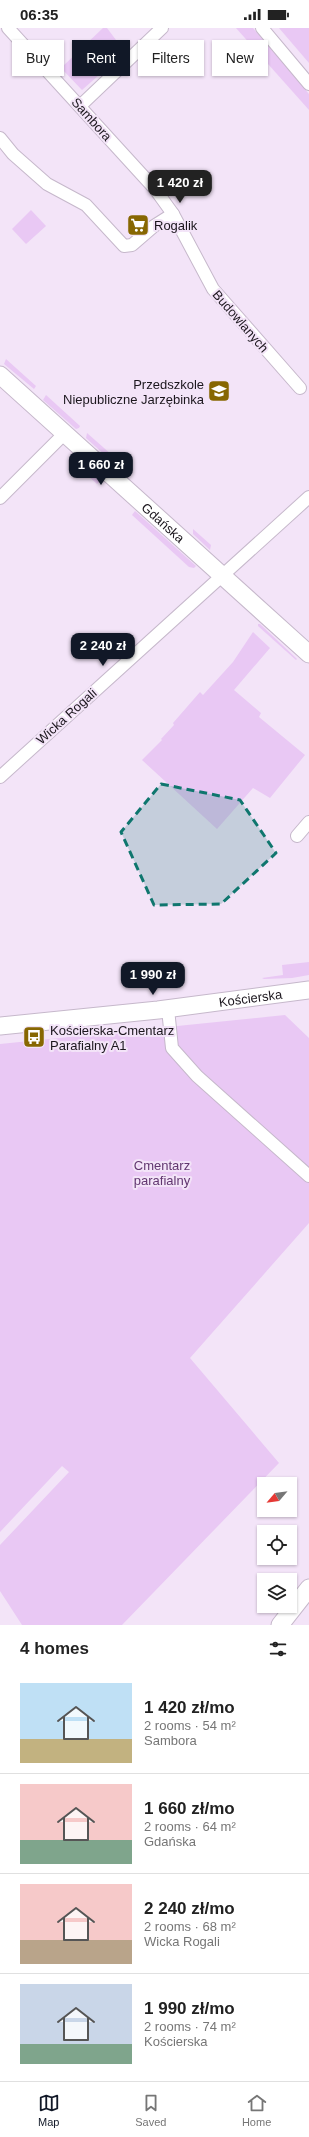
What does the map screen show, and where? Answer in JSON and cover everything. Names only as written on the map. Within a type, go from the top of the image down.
[{"type":"main road","name":"Gdańska","points":[[0,375],[309,654]]},
{"type":"main road","name":"Kościerska","points":[[0,1026],[168,1009],[309,990]]},
{"type":"main road","points":[[280,1625],[309,1588]]},
{"type":"street","name":"Sambora","points":[[8,28],[155,189],[173,214]]},
{"type":"street","points":[[80,106],[162,28]]},
{"type":"street","points":[[262,28],[309,84]]},
{"type":"street","points":[[0,138],[13,154],[47,184],[86,205],[124,246],[132,245],[154,226],[173,214]]},
{"type":"street","name":"Budowlanych","points":[[173,214],[213,289],[300,388]]},
{"type":"street","points":[[0,498],[64,434]]},
{"type":"street","name":"Wicka Rogali","points":[[0,776],[309,497]]},
{"type":"street","points":[[297,836],[309,822]]},
{"type":"street","points":[[168,1009],[172,1048],[197,1076],[309,1176]]},
{"type":"highlighted area","points":[[161,784],[240,800],[276,853],[221,904],[154,905],[121,832]]},
{"type":"green space","points":[[103,28],[107,28],[116,40],[90,40]]},
{"type":"green space","points":[[236,28],[253,28],[263,40],[247,40]]},
{"type":"green space","points":[[279,28],[309,28],[309,63]]},
{"type":"green space","points":[[268,46],[309,94],[309,110],[268,64]]},
{"type":"green space","points":[[72,58],[72,76],[98,76],[82,90],[64,71],[64,65]]},
{"type":"green space","points":[[31,210],[46,226],[26,244],[12,229]]},
{"type":"green space","points":[[6,359],[36,386],[34,389],[4,364]]},
{"type":"green space","points":[[46,395],[80,426],[79,428],[76,429],[43,400]]},
{"type":"green space","points":[[87,433],[121,463],[120,464],[107,457],[86,438]]},
{"type":"green space","points":[[83,464],[101,480],[97,484],[79,468]]},
{"type":"green space","points":[[135,511],[196,566],[194,568],[189,567],[132,515]]},
{"type":"green space","points":[[193,529],[211,545],[210,550],[193,534]]},
{"type":"green space","points":[[258,624],[260,624],[297,659],[296,660],[258,626]]},
{"type":"green space","points":[[253,632],[270,648],[234,690],[261,713],[259,717],[305,755],[270,798],[253,788],[217,829],[142,760],[162,740],[161,739],[174,725],[173,723],[200,692],[203,695],[233,662]]},
{"type":"green space","points":[[309,962],[309,975],[292,978],[262,978],[283,975],[282,965]]},
{"type":"green space","name":"Cmentarz parafialny","points":[[285,1015],[309,1038],[309,1223],[190,1358],[279,1463],[265,1477],[257,1477],[257,1486],[122,1625],[22,1625],[0,1591],[0,1545],[69,1472],[62,1466],[0,1532],[0,1044]]},
{"type":"place","name":"Rogalik","points":[[138,225]]},
{"type":"place","name":"Przedszkole Niepubliczne Jarzębinka","points":[[219,391]]},
{"type":"place","name":"Kościerska-Cmentarz Parafialny A1","points":[[34,1037]]}]
